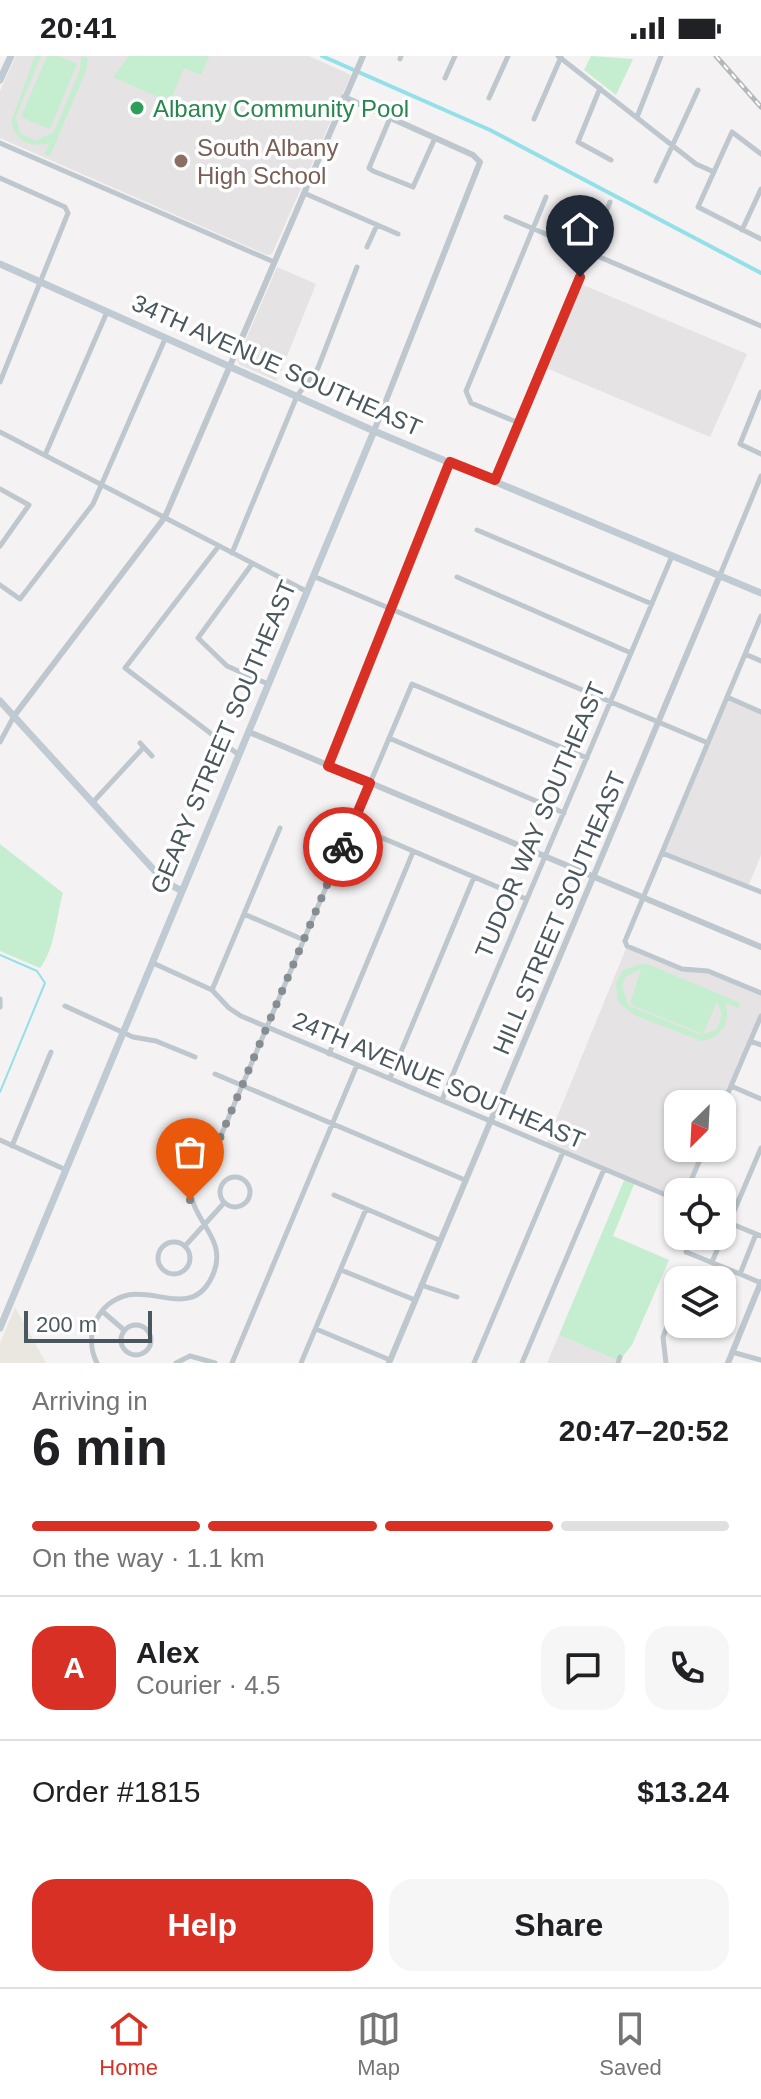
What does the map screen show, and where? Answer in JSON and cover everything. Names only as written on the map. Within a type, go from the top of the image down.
[{"type":"main road","points":[[0,80],[11,56]]},
{"type":"main road","name":"34TH AVENUE SOUTHEAST","points":[[0,264],[374,431],[761,593]]},
{"type":"main road","name":"GEARY STREET SOUTHEAST","points":[[0,1328],[180,890],[374,431]]},
{"type":"main road","points":[[0,701],[164,881],[180,890]]},
{"type":"street","points":[[0,742],[14,716],[165,517],[363,56]]},
{"type":"street","points":[[445,78],[455,56]]},
{"type":"street","points":[[489,98],[508,56]]},
{"type":"street","points":[[637,117],[661,56]]},
{"type":"street","points":[[534,119],[560,57],[673,146],[714,172]]},
{"type":"street","points":[[600,88],[578,142],[611,160]]},
{"type":"street","points":[[656,181],[698,90]]},
{"type":"street","points":[[344,97],[435,138],[413,187],[369,168],[390,118]]},
{"type":"street","points":[[761,154],[732,132],[698,207],[761,239]]},
{"type":"street","name":"GEARY STREET SOUTHEAST","points":[[374,431],[480,160],[435,138]]},
{"type":"street","points":[[0,143],[274,262]]},
{"type":"street","points":[[0,178],[68,210],[1,378]]},
{"type":"street","points":[[742,230],[761,189]]},
{"type":"street","points":[[303,192],[398,234]]},
{"type":"street","points":[[519,423],[465,397],[546,197]]},
{"type":"street","points":[[495,480],[610,202]]},
{"type":"street","points":[[506,217],[761,326]]},
{"type":"street","points":[[367,247],[377,225]]},
{"type":"street","points":[[232,553],[297,396],[318,368],[357,267]]},
{"type":"street","points":[[45,455],[107,312]]},
{"type":"street","points":[[0,585],[20,599],[93,504],[165,339]]},
{"type":"street","points":[[761,392],[740,444],[761,454]]},
{"type":"street","points":[[0,432],[306,591]]},
{"type":"street","points":[[328,766],[450,462]]},
{"type":"street","name":"HILL STREET SOUTHEAST","points":[[389,1362],[761,476]]},
{"type":"street","points":[[0,489],[29,505],[0,546]]},
{"type":"street","points":[[477,530],[652,604]]},
{"type":"street","points":[[218,547],[125,668],[239,755]]},
{"type":"street","name":"TUDOR WAY SOUTHEAST","points":[[442,1100],[672,555]]},
{"type":"street","points":[[252,564],[198,638],[220,661],[268,684]]},
{"type":"street","points":[[313,576],[708,743]]},
{"type":"street","points":[[457,577],[631,653]]},
{"type":"street","points":[[761,616],[625,943],[682,969],[708,971],[761,993]]},
{"type":"street","points":[[745,654],[761,661]]},
{"type":"street","points":[[97,1363],[91,1332],[102,1311],[127,1295],[177,1300],[202,1289],[212,1277],[216,1260],[215,1243],[190,1200],[191,1181],[217,1145],[412,684],[587,758]]},
{"type":"street","points":[[727,697],[761,712]]},
{"type":"street","points":[[249,732],[761,947]]},
{"type":"street","points":[[389,738],[564,813]]},
{"type":"street","points":[[94,801],[142,745],[152,756]]},
{"type":"street","points":[[352,825],[526,899]]},
{"type":"street","points":[[212,990],[280,828]]},
{"type":"street","points":[[329,1054],[413,852]]},
{"type":"street","points":[[662,853],[761,892]]},
{"type":"street","points":[[390,1078],[474,877]]},
{"type":"street","points":[[244,914],[304,940]]},
{"type":"street","name":"24TH AVENUE SOUTHEAST","points":[[150,962],[212,990],[235,1013],[664,1194]]},
{"type":"street","points":[[0,999],[0,1007]]},
{"type":"street","points":[[65,1006],[121,1032],[156,1041],[195,1057]]},
{"type":"street","points":[[729,1090],[761,1016]]},
{"type":"street","points":[[750,1041],[761,1045]]},
{"type":"street","points":[[12,1146],[51,1052]]},
{"type":"street","points":[[232,1363],[357,1065]]},
{"type":"street","points":[[215,1074],[465,1180]]},
{"type":"street","points":[[731,1086],[761,1099]]},
{"type":"street","points":[[0,1140],[64,1169]]},
{"type":"street","points":[[736,1207],[761,1148]]},
{"type":"street","points":[[474,1363],[563,1152]]},
{"type":"street","points":[[522,1363],[604,1169]]},
{"type":"street","points":[[235,1176],[246,1181],[250,1192],[246,1202],[235,1207],[224,1203],[219,1192],[224,1181],[235,1176]]},
{"type":"street","points":[[334,1195],[439,1240]]},
{"type":"street","points":[[185,1246],[224,1203]]},
{"type":"street","points":[[301,1363],[366,1209]]},
{"type":"street","points":[[736,1226],[758,1235],[740,1274]]},
{"type":"street","points":[[175,1241],[185,1246],[190,1258],[185,1270],[173,1274],[162,1268],[158,1257],[163,1246],[175,1241]]},
{"type":"street","points":[[687,1250],[761,1282],[757,1301],[728,1363]]},
{"type":"street","points":[[712,1262],[717,1250]]},
{"type":"street","points":[[341,1270],[415,1300]]},
{"type":"street","points":[[421,1285],[457,1297]]},
{"type":"street","points":[[102,1311],[124,1330]]},
{"type":"street","points":[[136,1325],[148,1331],[151,1344],[148,1350],[136,1355],[129,1354],[121,1343],[124,1330],[136,1325]]},
{"type":"street","points":[[316,1329],[389,1362]]},
{"type":"street","points":[[664,1334],[666,1363]]},
{"type":"street","points":[[732,1352],[761,1360]]},
{"type":"street","points":[[176,1363],[190,1356],[215,1363]]},
{"type":"shaded area","name":"South Albany High School","points":[[16,56],[309,56],[351,75],[272,254],[267,255],[0,138],[0,91]]},
{"type":"shaded area","points":[[277,267],[316,284],[277,381],[240,365],[237,360]]},
{"type":"shaded area","points":[[581,284],[747,354],[710,437],[546,368]]},
{"type":"shaded area","points":[[727,697],[761,712],[761,855],[748,887],[662,853]]},
{"type":"shaded area","points":[[627,946],[682,969],[704,970],[761,993],[761,1017],[728,1090],[664,1090],[664,1162],[699,1162],[693,1178],[664,1178],[664,1194],[546,1144]]},
{"type":"shaded area","points":[[15,1307],[46,1363],[0,1363],[0,1344]]},
{"type":"shaded area","points":[[559,1335],[619,1361],[547,1363]]},
{"type":"green space","points":[[35,56],[41,56],[16,116],[20,133],[35,141],[54,132],[80,70],[81,56],[88,58],[86,71],[50,156],[45,154],[49,143],[36,145],[25,142],[11,122]]},
{"type":"green space","points":[[47,56],[58,56],[77,64],[50,129],[21,117]]},
{"type":"green space","points":[[129,56],[209,56],[201,75],[184,68],[172,97],[165,100],[113,77]]},
{"type":"green space","points":[[591,56],[633,59],[616,95],[584,70]]},
{"type":"green space","points":[[0,844],[63,893],[52,942],[40,968],[0,951]]},
{"type":"green space","points":[[645,963],[740,1003],[738,1008],[725,1003],[727,1017],[723,1028],[701,1041],[634,1015],[618,1002],[616,983],[623,970]],"holes":[[[641,969],[630,1004],[703,1034],[717,1001],[722,1015],[717,1029],[701,1035],[628,1005],[622,985],[625,977]]]},
{"type":"green space","points":[[625,1178],[635,1182],[613,1236],[669,1260],[632,1345],[619,1361],[559,1335]]},
{"type":"waterway","points":[[322,56],[490,130],[761,273]]},
{"type":"waterway","points":[[0,955],[37,971],[45,983],[0,1092]]},
{"type":"railway","points":[[716,56],[761,107]]},
{"type":"way so far","points":[[190,1200],[191,1181],[203,1160],[217,1145],[343,847]]},
{"type":"place","name":"Albany Community Pool","points":[[137,108]]},
{"type":"place","name":"South Albany High School","points":[[181,161]]},
{"type":"route","points":[[343,847],[370,783],[328,766],[448,466],[450,462],[495,480],[580,277]]}]
